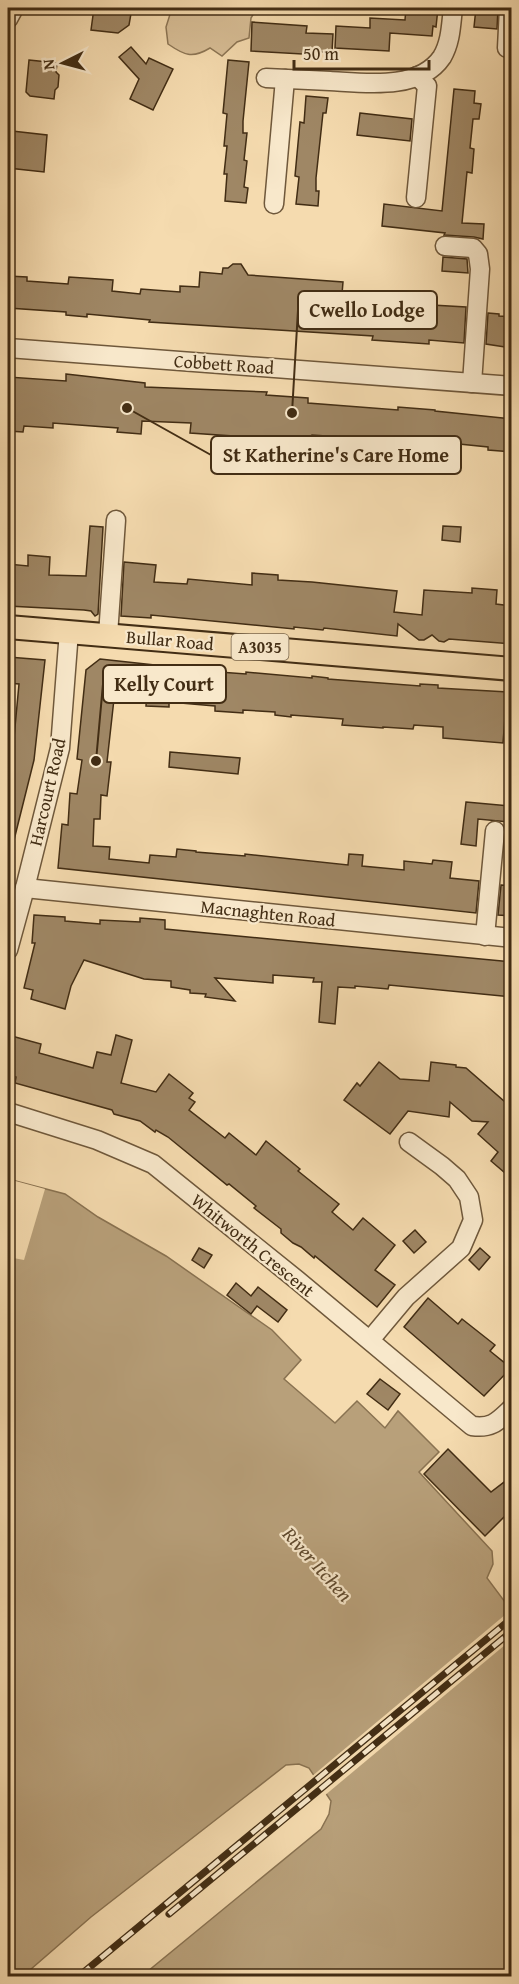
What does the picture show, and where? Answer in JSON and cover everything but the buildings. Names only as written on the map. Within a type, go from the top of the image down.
[{"type":"main road","name":"Bullar Road","points":[[8,627],[512,669]]},
{"type":"street","points":[[8,19],[14,8]]},
{"type":"street","points":[[266,78],[372,83],[398,81],[417,76],[433,67],[444,54],[453,8]]},
{"type":"street","points":[[507,48],[509,8]]},
{"type":"street","points":[[416,198],[427,86],[417,76]]},
{"type":"street","points":[[274,204],[285,79]]},
{"type":"street","points":[[445,246],[473,248],[478,255],[480,269],[472,383]]},
{"type":"street","name":"Cobbett Road","points":[[8,348],[512,386]]},
{"type":"street","points":[[108,634],[116,520]]},
{"type":"street","name":"Harcourt Road","points":[[8,950],[60,748],[69,631]]},
{"type":"street","points":[[485,936],[495,831]]},
{"type":"street","name":"Macnaghten Road","points":[[25,888],[512,938]]},
{"type":"street","name":"Whitworth Crescent","points":[[8,1112],[97,1140],[153,1164],[472,1426],[484,1428],[496,1422],[512,1408]]},
{"type":"street","points":[[370,1340],[406,1298],[461,1248],[473,1220],[470,1197],[457,1179],[448,1160],[409,1142]]},
{"type":"shaded area","points":[[172,8],[257,8],[251,18],[249,38],[237,42],[222,56],[210,48],[198,54],[188,54],[168,44],[166,27]]},
{"type":"shaded area","points":[[257,8],[281,8],[277,10]]},
{"type":"water","name":"River Itchen","points":[[8,1179],[65,1194],[98,1217],[166,1256],[272,1330],[301,1360],[284,1379],[335,1423],[357,1401],[385,1428],[398,1411],[439,1452],[419,1472],[492,1551],[493,1564],[487,1578],[511,1610],[511,1976],[142,1976],[321,1829],[329,1814],[331,1801],[309,1768],[299,1764],[286,1765],[91,1917],[23,1976],[11,1976],[8,1972]]},
{"type":"pier","points":[[8,1179],[45,1189],[24,1260],[8,1257]]},
{"type":"pier","points":[[511,1610],[511,1640],[324,1796],[311,1777]]},
{"type":"railway","points":[[79,1976],[512,1618]]},
{"type":"railway","points":[[169,1914],[512,1631]]},
{"type":"place","name":"St Katherine's Care Home","points":[[127,408]]},
{"type":"place","name":"Cwello Lodge","points":[[292,413]]},
{"type":"place","name":"Kelly Court","points":[[96,761]]}]
